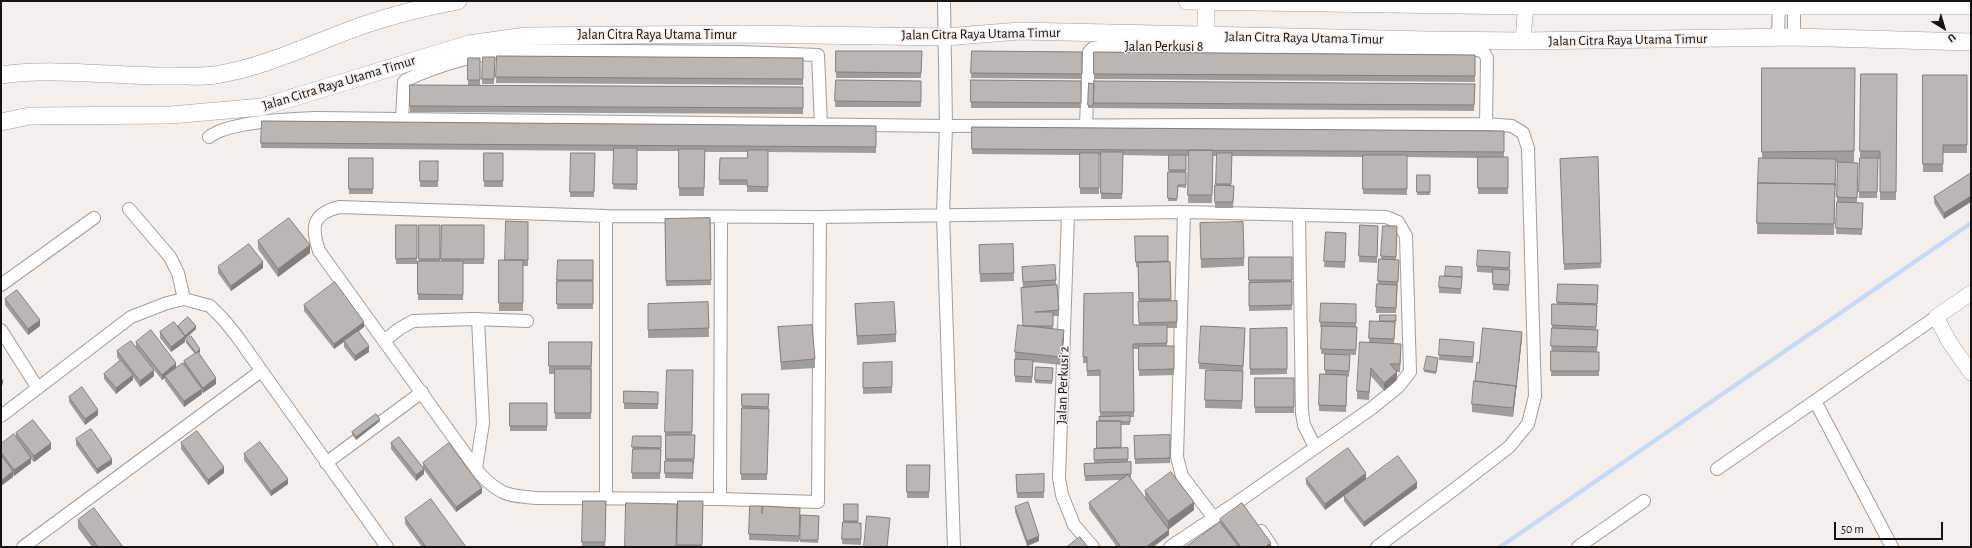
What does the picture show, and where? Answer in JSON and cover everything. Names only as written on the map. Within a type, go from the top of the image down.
[{"type":"main road","points":[[1,75],[20,72],[158,76],[215,75],[265,62],[362,26],[414,9],[458,1]]},
{"type":"main road","points":[[1187,1],[1971,6]]},
{"type":"main road","points":[[1206,2],[1206,35]]},
{"type":"main road","name":"Jalan Citra Raya Utama Timur","points":[[1,122],[30,116],[171,115],[262,107],[469,44],[526,36],[744,34],[944,37],[1019,31],[1524,41],[1786,37],[1971,42]]},
{"type":"street","points":[[944,1],[946,126],[943,214],[954,547]]},
{"type":"street","points":[[1524,41],[1526,4]]},
{"type":"street","points":[[1786,4],[1786,37]]},
{"type":"street","name":"Jalan Perkusi 8","points":[[1086,126],[1089,52],[1093,48],[1115,46],[1470,49],[1483,51],[1487,58],[1486,124]]},
{"type":"street","points":[[402,119],[404,82],[406,80],[430,69],[466,58],[494,52],[521,50],[740,52],[818,55],[821,125]]},
{"type":"street","points":[[209,137],[217,132],[238,126],[318,118],[946,126],[1486,124],[1512,126],[1523,133],[1528,148],[1535,396],[1528,424],[1509,446],[1377,547]]},
{"type":"street","points":[[820,217],[818,502],[606,497],[536,498],[514,496],[497,490],[476,468],[384,341],[320,251],[314,235],[315,225],[326,210],[339,207],[606,216],[721,217],[1184,212],[1386,217],[1398,222],[1406,236],[1410,372],[1398,387],[1372,408],[1239,501],[1170,547]]},
{"type":"street","points":[[128,209],[170,258],[178,273],[184,299]]},
{"type":"street","points":[[1184,212],[1177,457],[1182,476],[1214,518]]},
{"type":"street","name":"Jalan Perkusi 2","points":[[1068,214],[1059,478],[1062,495],[1074,525],[1093,547]]},
{"type":"street","points":[[606,216],[606,497]]},
{"type":"street","points":[[1299,216],[1302,413],[1304,425],[1315,447]]},
{"type":"street","points":[[720,499],[721,217]]},
{"type":"street","points":[[1,285],[94,218]]},
{"type":"street","points":[[1717,469],[1971,293]]},
{"type":"street","points":[[1,416],[37,387],[131,317],[184,299],[210,306],[223,319],[387,547]]},
{"type":"street","points":[[1936,317],[1950,343],[1971,373]]},
{"type":"street","points":[[476,468],[483,423],[478,320]]},
{"type":"street","points":[[384,341],[399,329],[413,321],[527,321]]},
{"type":"street","points":[[1,330],[37,387]]},
{"type":"street","points":[[22,547],[261,371]]},
{"type":"street","points":[[326,463],[422,392]]},
{"type":"street","points":[[1815,401],[1892,547]]},
{"type":"street","points":[[1239,501],[1247,513]]},
{"type":"street","points":[[1578,547],[1644,501]]},
{"type":"street","points":[[1256,524],[1272,547]]},
{"type":"building","points":[[836,51],[922,51],[921,73],[836,72]]},
{"type":"building","points":[[972,51],[1082,52],[1082,74],[971,73]]},
{"type":"building","points":[[1094,52],[1475,55],[1475,76],[1094,74]]},
{"type":"building","points":[[497,56],[803,58],[803,79],[496,77]]},
{"type":"building","points":[[483,57],[495,57],[494,79],[482,79]]},
{"type":"building","points":[[468,58],[480,58],[480,80],[468,80]]},
{"type":"building","points":[[1762,68],[1855,68],[1854,151],[1762,152]]},
{"type":"building","points":[[1861,74],[1897,74],[1896,192],[1880,192],[1880,151],[1860,151]]},
{"type":"building","points":[[1923,75],[1967,75],[1967,145],[1943,145],[1943,164],[1923,164]]},
{"type":"building","points":[[836,80],[921,81],[921,102],[835,101]]},
{"type":"building","points":[[971,80],[1081,81],[1081,103],[971,102]]},
{"type":"building","points":[[1094,81],[1475,84],[1474,105],[1094,103]]},
{"type":"building","points":[[1089,83],[1094,84],[1093,106],[1088,105]]},
{"type":"building","points":[[410,85],[803,87],[803,108],[410,106]]},
{"type":"building","points":[[262,121],[876,126],[876,147],[261,143]]},
{"type":"building","points":[[972,127],[1504,131],[1504,152],[972,149]]},
{"type":"building","points":[[614,148],[637,148],[637,184],[613,184]]},
{"type":"building","points":[[679,149],[705,149],[704,188],[679,188]]},
{"type":"building","points":[[748,150],[768,150],[768,187],[747,186],[747,180],[719,180],[720,158],[747,158]]},
{"type":"building","points":[[1189,150],[1213,150],[1212,195],[1188,195]]},
{"type":"building","points":[[1101,152],[1123,152],[1122,194],[1101,193]]},
{"type":"building","points":[[484,153],[503,153],[503,181],[484,181]]},
{"type":"building","points":[[571,153],[595,153],[594,192],[570,192]]},
{"type":"building","points":[[1080,153],[1099,153],[1099,188],[1080,188]]},
{"type":"building","points":[[1217,153],[1232,153],[1231,184],[1216,184]]},
{"type":"building","points":[[1169,155],[1186,155],[1186,170],[1169,170]]},
{"type":"building","points":[[1363,155],[1407,155],[1407,189],[1363,189]]},
{"type":"building","points":[[1478,157],[1508,157],[1508,188],[1478,188]]},
{"type":"building","points":[[1598,157],[1601,263],[1564,264],[1560,159]]},
{"type":"building","points":[[349,158],[373,158],[373,189],[349,189]]},
{"type":"building","points":[[1759,158],[1836,159],[1835,186],[1835,184],[1758,183]]},
{"type":"building","points":[[1860,158],[1878,158],[1877,192],[1859,192]]},
{"type":"building","points":[[420,161],[438,161],[438,181],[420,181]]},
{"type":"building","points":[[1838,162],[1858,163],[1857,198],[1837,197]]},
{"type":"building","points":[[1168,172],[1186,172],[1186,185],[1178,185],[1177,199],[1168,198]]},
{"type":"building","points":[[1971,173],[1971,196],[1944,213],[1934,197]]},
{"type":"building","points":[[1417,175],[1430,175],[1430,192],[1417,192]]},
{"type":"building","points":[[1758,183],[1835,184],[1834,224],[1757,223]]},
{"type":"building","points":[[1215,185],[1234,186],[1233,202],[1215,202]]},
{"type":"building","points":[[1837,202],[1863,203],[1862,229],[1836,228]]},
{"type":"building","points":[[289,218],[310,245],[278,269],[258,241]]},
{"type":"building","points":[[710,218],[711,280],[666,281],[665,219]]},
{"type":"building","points":[[506,221],[528,222],[528,260],[505,260]]},
{"type":"building","points":[[1243,222],[1244,258],[1201,259],[1200,223]]},
{"type":"building","points":[[396,225],[417,225],[417,258],[396,259]]},
{"type":"building","points":[[419,225],[440,225],[440,259],[419,259]]},
{"type":"building","points":[[442,225],[484,225],[484,259],[441,259]]},
{"type":"building","points":[[1360,225],[1378,226],[1377,257],[1359,256]]},
{"type":"building","points":[[1383,226],[1397,226],[1396,257],[1381,256]]},
{"type":"building","points":[[1326,232],[1346,233],[1345,262],[1324,261]]},
{"type":"building","points":[[1135,236],[1168,236],[1168,261],[1136,262]]},
{"type":"building","points":[[249,244],[263,262],[231,286],[218,267]]},
{"type":"building","points":[[1013,244],[1014,273],[980,274],[979,245]]},
{"type":"building","points":[[1478,250],[1510,252],[1509,268],[1477,266]]},
{"type":"building","points":[[1249,257],[1292,257],[1292,280],[1249,280]]},
{"type":"building","points":[[1379,259],[1399,260],[1398,282],[1378,281]]},
{"type":"building","points":[[499,260],[523,260],[523,303],[499,303]]},
{"type":"building","points":[[558,260],[593,260],[593,280],[557,280]]},
{"type":"building","points":[[418,261],[463,261],[463,295],[418,294]]},
{"type":"building","points":[[1170,262],[1171,299],[1139,299],[1138,263]]},
{"type":"building","points":[[1055,265],[1056,280],[1023,282],[1022,267]]},
{"type":"building","points":[[1446,266],[1462,267],[1462,277],[1445,276]]},
{"type":"building","points":[[1493,269],[1510,270],[1509,285],[1493,284]]},
{"type":"building","points":[[1440,276],[1462,277],[1461,289],[1439,287]]},
{"type":"building","points":[[557,281],[593,281],[593,304],[557,304]]},
{"type":"building","points":[[335,282],[364,322],[334,344],[304,305]]},
{"type":"building","points":[[1292,282],[1292,305],[1249,306],[1249,283]]},
{"type":"building","points":[[1377,284],[1397,285],[1396,308],[1376,307]]},
{"type":"building","points":[[1558,284],[1598,285],[1597,304],[1557,302]]},
{"type":"building","points":[[1057,285],[1059,310],[1035,312],[1053,312],[1053,326],[1023,326],[1021,288]]},
{"type":"building","points":[[17,290],[40,320],[28,329],[5,299]]},
{"type":"building","points":[[1133,293],[1133,325],[1167,325],[1167,343],[1133,344],[1134,412],[1100,412],[1100,370],[1087,371],[1087,357],[1083,357],[1084,294]]},
{"type":"building","points":[[1177,301],[1177,322],[1139,323],[1138,302]]},
{"type":"building","points":[[708,302],[709,328],[648,330],[648,304]]},
{"type":"building","points":[[894,302],[896,334],[857,336],[855,304]]},
{"type":"building","points":[[1321,303],[1356,304],[1356,323],[1320,322]]},
{"type":"building","points":[[1552,304],[1597,305],[1596,327],[1552,325]]},
{"type":"building","points":[[1380,315],[1396,315],[1396,321],[1380,321]]},
{"type":"building","points":[[188,317],[196,326],[185,336],[178,326]]},
{"type":"building","points":[[1370,321],[1395,322],[1394,339],[1369,338]]},
{"type":"building","points":[[174,322],[185,336],[171,347],[160,332]]},
{"type":"building","points":[[812,325],[815,359],[781,362],[778,327]]},
{"type":"building","points":[[1018,325],[1064,330],[1061,357],[1015,352]]},
{"type":"building","points":[[1201,326],[1245,328],[1243,366],[1199,363]]},
{"type":"building","points":[[1322,326],[1357,327],[1356,350],[1321,349]]},
{"type":"building","points":[[1287,328],[1287,369],[1250,369],[1250,329]]},
{"type":"building","points":[[1483,328],[1522,332],[1516,388],[1516,386],[1475,381],[1477,362],[1479,363]]},
{"type":"building","points":[[1552,328],[1598,330],[1597,347],[1551,346]]},
{"type":"building","points":[[151,330],[176,363],[162,375],[136,342]]},
{"type":"building","points":[[358,331],[369,346],[355,356],[344,341]]},
{"type":"building","points":[[191,336],[200,349],[196,353],[186,340]]},
{"type":"building","points":[[1440,339],[1474,342],[1473,357],[1439,355]]},
{"type":"building","points":[[131,341],[154,370],[140,381],[117,351]]},
{"type":"building","points":[[549,342],[592,342],[591,366],[549,366]]},
{"type":"building","points":[[1360,342],[1401,344],[1400,364],[1390,364],[1397,372],[1384,383],[1371,368],[1369,392],[1357,391]]},
{"type":"building","points":[[1139,346],[1174,346],[1174,369],[1139,370]]},
{"type":"building","points":[[1551,351],[1599,352],[1599,371],[1551,371]]},
{"type":"building","points":[[198,352],[216,378],[203,388],[184,361]]},
{"type":"building","points":[[1325,354],[1350,355],[1349,371],[1325,370]]},
{"type":"building","points":[[1427,356],[1438,358],[1436,372],[1424,370]]},
{"type":"building","points":[[1015,359],[1033,360],[1032,377],[1015,376]]},
{"type":"building","points":[[121,360],[133,375],[116,388],[104,374]]},
{"type":"building","points":[[892,362],[892,387],[863,388],[863,363]]},
{"type":"building","points":[[183,363],[202,389],[184,401],[165,376]]},
{"type":"building","points":[[1036,367],[1053,368],[1052,381],[1035,380]]},
{"type":"building","points":[[555,369],[591,369],[591,413],[555,413]]},
{"type":"building","points":[[667,370],[693,370],[692,432],[665,432]]},
{"type":"building","points":[[1206,370],[1243,371],[1242,401],[1205,400]]},
{"type":"building","points":[[1320,374],[1347,375],[1346,406],[1319,405]]},
{"type":"building","points":[[1255,378],[1294,378],[1294,407],[1255,407]]},
{"type":"building","points":[[1474,381],[1516,386],[1513,408],[1472,404]]},
{"type":"building","points":[[82,387],[98,410],[85,419],[69,397]]},
{"type":"building","points":[[624,391],[658,392],[658,404],[624,403]]},
{"type":"building","points":[[742,394],[769,394],[768,407],[742,406]]},
{"type":"building","points":[[510,403],[547,403],[547,426],[510,426]]},
{"type":"building","points":[[742,408],[769,409],[767,474],[741,474]]},
{"type":"building","points":[[376,414],[380,419],[356,437],[352,432]]},
{"type":"building","points":[[1130,416],[1130,422],[1100,421],[1099,417]]},
{"type":"building","points":[[33,420],[51,443],[34,456],[16,433]]},
{"type":"building","points":[[1097,421],[1121,421],[1121,447],[1097,448]]},
{"type":"building","points":[[91,429],[112,459],[97,469],[76,439]]},
{"type":"building","points":[[197,431],[224,467],[208,480],[181,443]]},
{"type":"building","points":[[14,434],[31,458],[14,470],[1,452],[1,444]]},
{"type":"building","points":[[666,435],[695,435],[694,459],[666,459]]},
{"type":"building","points":[[1170,435],[1170,458],[1135,459],[1134,436]]},
{"type":"building","points":[[633,436],[661,436],[661,448],[632,447]]},
{"type":"building","points":[[399,437],[424,469],[416,475],[391,443]]},
{"type":"building","points":[[260,442],[288,479],[271,491],[244,454]]},
{"type":"building","points":[[449,443],[482,488],[456,507],[423,463]]},
{"type":"building","points":[[1128,448],[1128,459],[1094,460],[1094,449]]},
{"type":"building","points":[[1348,448],[1366,473],[1325,504],[1306,479]]},
{"type":"building","points":[[633,449],[661,449],[660,473],[632,473]]},
{"type":"building","points":[[1,455],[13,471],[1,481]]},
{"type":"building","points":[[1398,456],[1417,482],[1364,522],[1344,496]]},
{"type":"building","points":[[665,461],[693,461],[693,473],[665,473]]},
{"type":"building","points":[[1131,462],[1131,474],[1085,476],[1084,464]]},
{"type":"building","points":[[907,465],[930,465],[929,492],[907,492]]},
{"type":"building","points":[[1171,472],[1194,502],[1168,521],[1145,491]]},
{"type":"building","points":[[1044,474],[1044,492],[1017,493],[1016,475]]},
{"type":"building","points":[[1128,475],[1169,530],[1146,547],[1121,547],[1089,503]]},
{"type":"building","points":[[431,499],[466,547],[426,547],[405,518]]},
{"type":"building","points":[[583,501],[606,501],[605,542],[582,542]]},
{"type":"building","points":[[678,501],[703,501],[702,545],[677,545]]},
{"type":"building","points":[[1028,502],[1039,536],[1027,541],[1015,507]]},
{"type":"building","points":[[626,503],[677,504],[676,547],[625,547]]},
{"type":"building","points":[[1242,503],[1271,543],[1265,547],[1241,547],[1220,519]]},
{"type":"building","points":[[844,504],[858,504],[858,521],[844,521]]},
{"type":"building","points":[[750,506],[762,506],[762,514],[763,506],[800,508],[799,536],[749,534]]},
{"type":"building","points":[[94,508],[123,547],[98,547],[78,520]]},
{"type":"building","points":[[801,515],[819,516],[818,540],[800,540]]},
{"type":"building","points":[[867,516],[890,518],[887,547],[864,547]]},
{"type":"building","points":[[843,522],[861,523],[861,539],[842,539]]},
{"type":"building","points":[[1220,522],[1239,547],[1186,547]]},
{"type":"building","points":[[1080,537],[1088,547],[1067,547]]},
{"type":"waterway","points":[[1500,547],[1971,223]]}]
